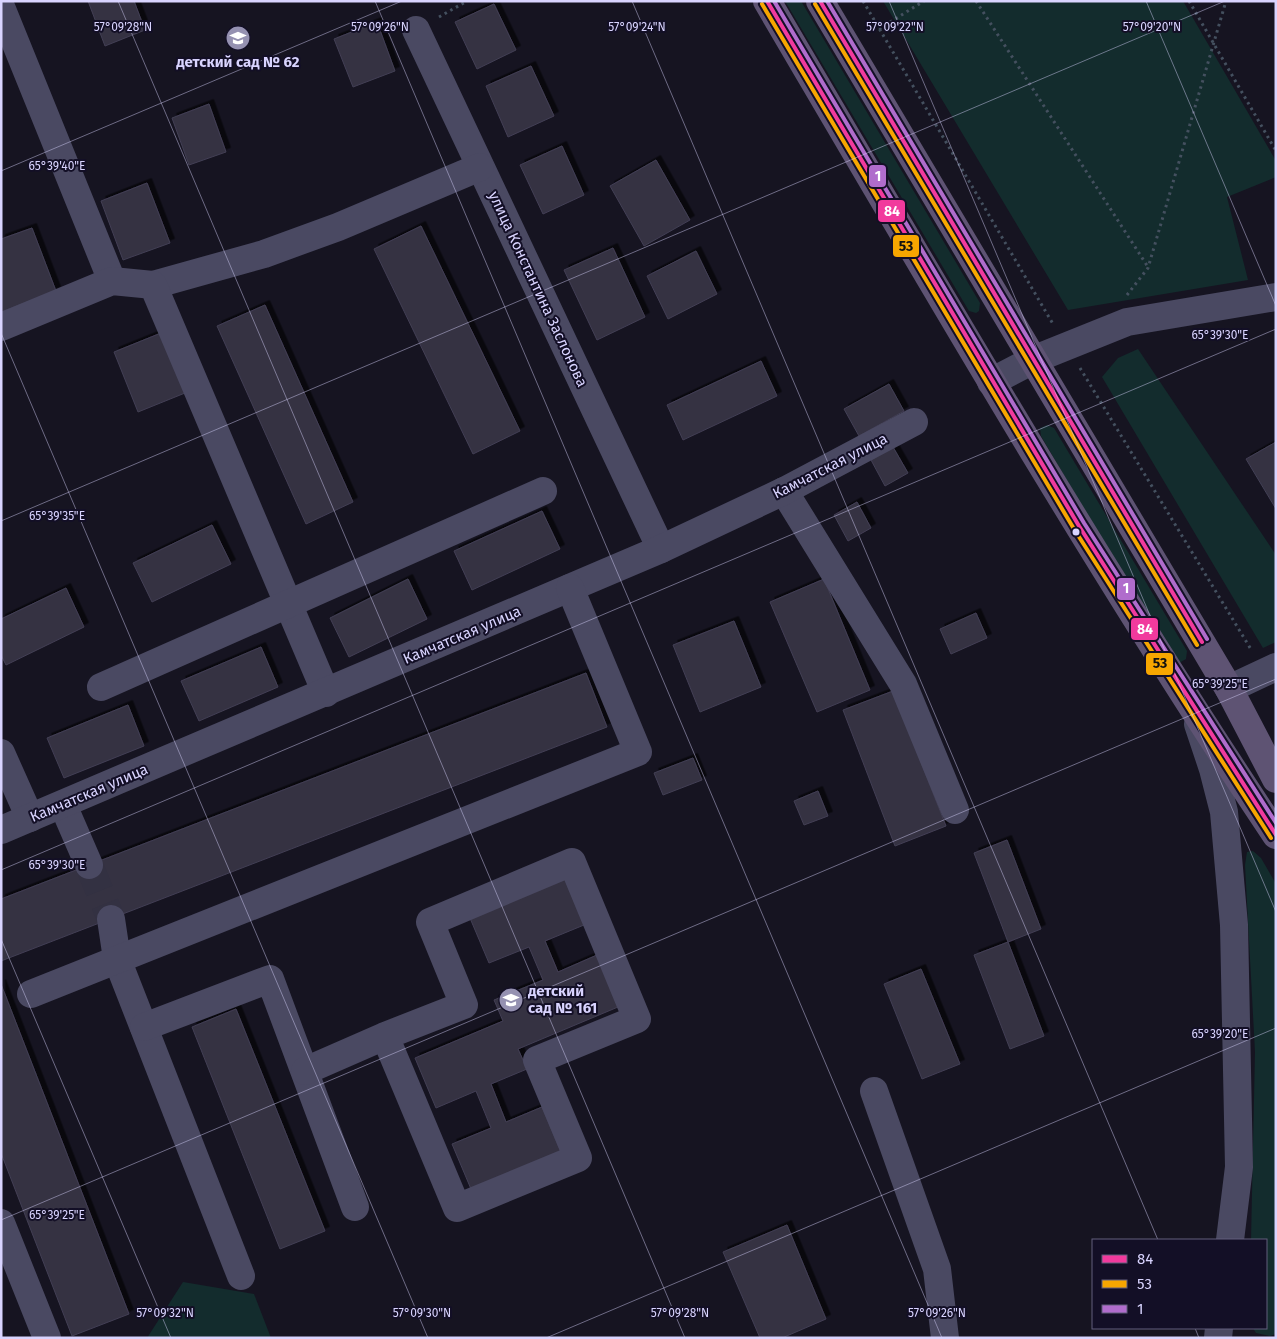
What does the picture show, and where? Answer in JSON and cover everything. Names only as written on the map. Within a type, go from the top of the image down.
[{"type":"main road","points":[[767,1],[991,382],[1194,713],[1276,835]]},
{"type":"main road","points":[[820,1],[1035,359],[1229,689],[1276,779]]},
{"type":"street","points":[[1,7],[112,281]]},
{"type":"street","name":"улица Константина Заслонова","points":[[416,30],[660,548]]},
{"type":"street","points":[[1,327],[112,281],[153,285],[264,254],[338,227],[480,167]]},
{"type":"street","points":[[153,285],[326,693]]},
{"type":"street","points":[[991,382],[1035,359],[1127,322],[1276,297]]},
{"type":"street","name":"Камчатская улица","points":[[1,830],[326,693],[660,548],[784,491],[914,422]]},
{"type":"street","points":[[101,686],[543,491]]},
{"type":"street","points":[[784,491],[903,684],[954,810]]},
{"type":"street","points":[[31,994],[638,752],[570,588]]},
{"type":"street","points":[[1229,689],[1276,667]]},
{"type":"street","points":[[1194,713],[1213,769],[1224,812],[1234,925],[1239,1167],[1230,1239]]},
{"type":"street","points":[[1,754],[30,818]]},
{"type":"street","points":[[62,805],[89,865]]},
{"type":"street","points":[[305,1071],[385,1036],[464,1005],[430,922],[572,862],[637,1019],[537,1060],[578,1158],[457,1208],[385,1036]]},
{"type":"street","points":[[111,919],[117,959],[241,1276]]},
{"type":"street","points":[[144,1027],[270,979],[356,1207]]},
{"type":"street","points":[[874,1091],[937,1269],[946,1338]]},
{"type":"street","points":[[1,1223],[47,1338]]},
{"type":"path","points":[[416,30],[466,1]]},
{"type":"path","points":[[879,28],[912,10],[924,1]]},
{"type":"path","points":[[976,1],[1148,268]]},
{"type":"path","points":[[1190,1],[1276,151]]},
{"type":"path","points":[[1125,297],[1148,268],[1226,1]]},
{"type":"green space","points":[[785,1],[801,1],[980,303],[979,311],[976,313],[969,311]]},
{"type":"green space","points":[[883,1],[1183,1],[1276,161],[1276,177],[1227,197],[1248,280],[1068,310]]},
{"type":"green space","points":[[1138,349],[1276,555],[1276,642],[1263,648],[1102,377],[1118,358]]},
{"type":"green space","points":[[1047,425],[1054,428],[1187,651],[1186,659],[1179,663],[1172,659],[1041,436],[1040,428]]},
{"type":"green space","points":[[1253,851],[1261,858],[1276,884],[1276,1334],[1270,1336],[1256,1333],[1254,1329],[1267,1329],[1267,1239],[1251,1239],[1255,1052],[1245,865],[1247,852]]},
{"type":"green space","points":[[183,1282],[254,1294],[271,1338],[147,1338]]},
{"type":"building","points":[[88,1],[134,1],[145,30],[105,46]]},
{"type":"building","points":[[494,4],[516,50],[477,69],[455,22]]},
{"type":"building","points":[[377,22],[395,71],[353,87],[334,39]]},
{"type":"building","points":[[531,66],[554,116],[508,137],[486,86]]},
{"type":"building","points":[[209,104],[226,152],[189,165],[172,118]]},
{"type":"building","points":[[562,146],[584,195],[543,214],[520,165]]},
{"type":"building","points":[[656,160],[690,220],[644,246],[610,186]]},
{"type":"building","points":[[147,183],[170,243],[123,260],[101,201]]},
{"type":"building","points":[[421,226],[520,431],[473,454],[374,249]]},
{"type":"building","points":[[32,228],[56,291],[1,312],[1,239]]},
{"type":"building","points":[[613,248],[645,317],[597,340],[564,270]]},
{"type":"building","points":[[696,251],[717,294],[668,319],[647,276]]},
{"type":"building","points":[[265,305],[353,502],[306,524],[217,326]]},
{"type":"building","points":[[161,333],[185,393],[138,412],[114,352]]},
{"type":"building","points":[[761,361],[777,396],[683,440],[667,405]]},
{"type":"building","points":[[889,384],[904,411],[859,436],[844,409]]},
{"type":"building","points":[[1276,442],[1276,509],[1246,459]]},
{"type":"building","points":[[893,447],[908,473],[885,486],[871,460]]},
{"type":"building","points":[[857,502],[871,528],[848,541],[834,515]]},
{"type":"building","points":[[542,511],[560,549],[472,590],[454,551]]},
{"type":"building","points":[[212,525],[231,564],[152,602],[133,563]]},
{"type":"building","points":[[408,579],[427,619],[349,657],[330,618]]},
{"type":"building","points":[[824,579],[870,690],[817,712],[770,602]]},
{"type":"building","points":[[66,588],[84,627],[6,665],[1,655],[1,619]]},
{"type":"building","points":[[976,613],[987,638],[951,654],[940,629]]},
{"type":"building","points":[[734,621],[761,687],[700,712],[673,645]]},
{"type":"building","points":[[261,647],[278,687],[199,721],[181,681]]},
{"type":"building","points":[[586,673],[607,727],[1,961],[1,899]]},
{"type":"building","points":[[893,691],[946,826],[895,846],[843,710]]},
{"type":"building","points":[[128,705],[144,746],[64,778],[47,738]]},
{"type":"building","points":[[693,758],[702,780],[663,795],[654,773]]},
{"type":"building","points":[[818,791],[828,816],[804,825],[794,801]]},
{"type":"building","points":[[1007,840],[1041,929],[1008,942],[974,853]]},
{"type":"building","name":"детский сад № 161","points":[[562,872],[584,925],[545,941],[558,972],[597,955],[618,1007],[518,1049],[527,1069],[491,1084],[506,1122],[542,1107],[561,1152],[471,1189],[452,1144],[491,1128],[476,1091],[436,1108],[415,1058],[503,1021],[494,1000],[543,980],[529,947],[489,963],[467,911]]},
{"type":"building","points":[[1008,942],[1044,1036],[1010,1049],[974,955]]},
{"type":"building","points":[[921,969],[960,1064],[922,1079],[884,984]]},
{"type":"building","points":[[1,984],[129,1314],[72,1336],[1,1153]]},
{"type":"building","points":[[236,1009],[325,1231],[280,1249],[192,1027]]},
{"type":"building","points":[[787,1225],[826,1319],[782,1338],[760,1338],[723,1252]]},
{"type":"tunnel","points":[[89,865],[111,919]]},
{"type":"transit line","name":"84","points":[[767,1],[1079,526],[1276,835]]},
{"type":"transit line","name":"1","points":[[774,1],[1084,523],[1276,823]]},
{"type":"transit line","name":"84","points":[[820,1],[1202,642]]},
{"type":"transit line","name":"1","points":[[827,1],[1207,639]]},
{"type":"transit line","name":"53","points":[[762,4],[1074,529],[1271,838]]},
{"type":"transit line","name":"53","points":[[815,4],[1197,645]]},
{"type":"place","name":"детский сад № 62","points":[[238,38]]},
{"type":"place","name":"детский сад № 161","points":[[511,1000]]}]
